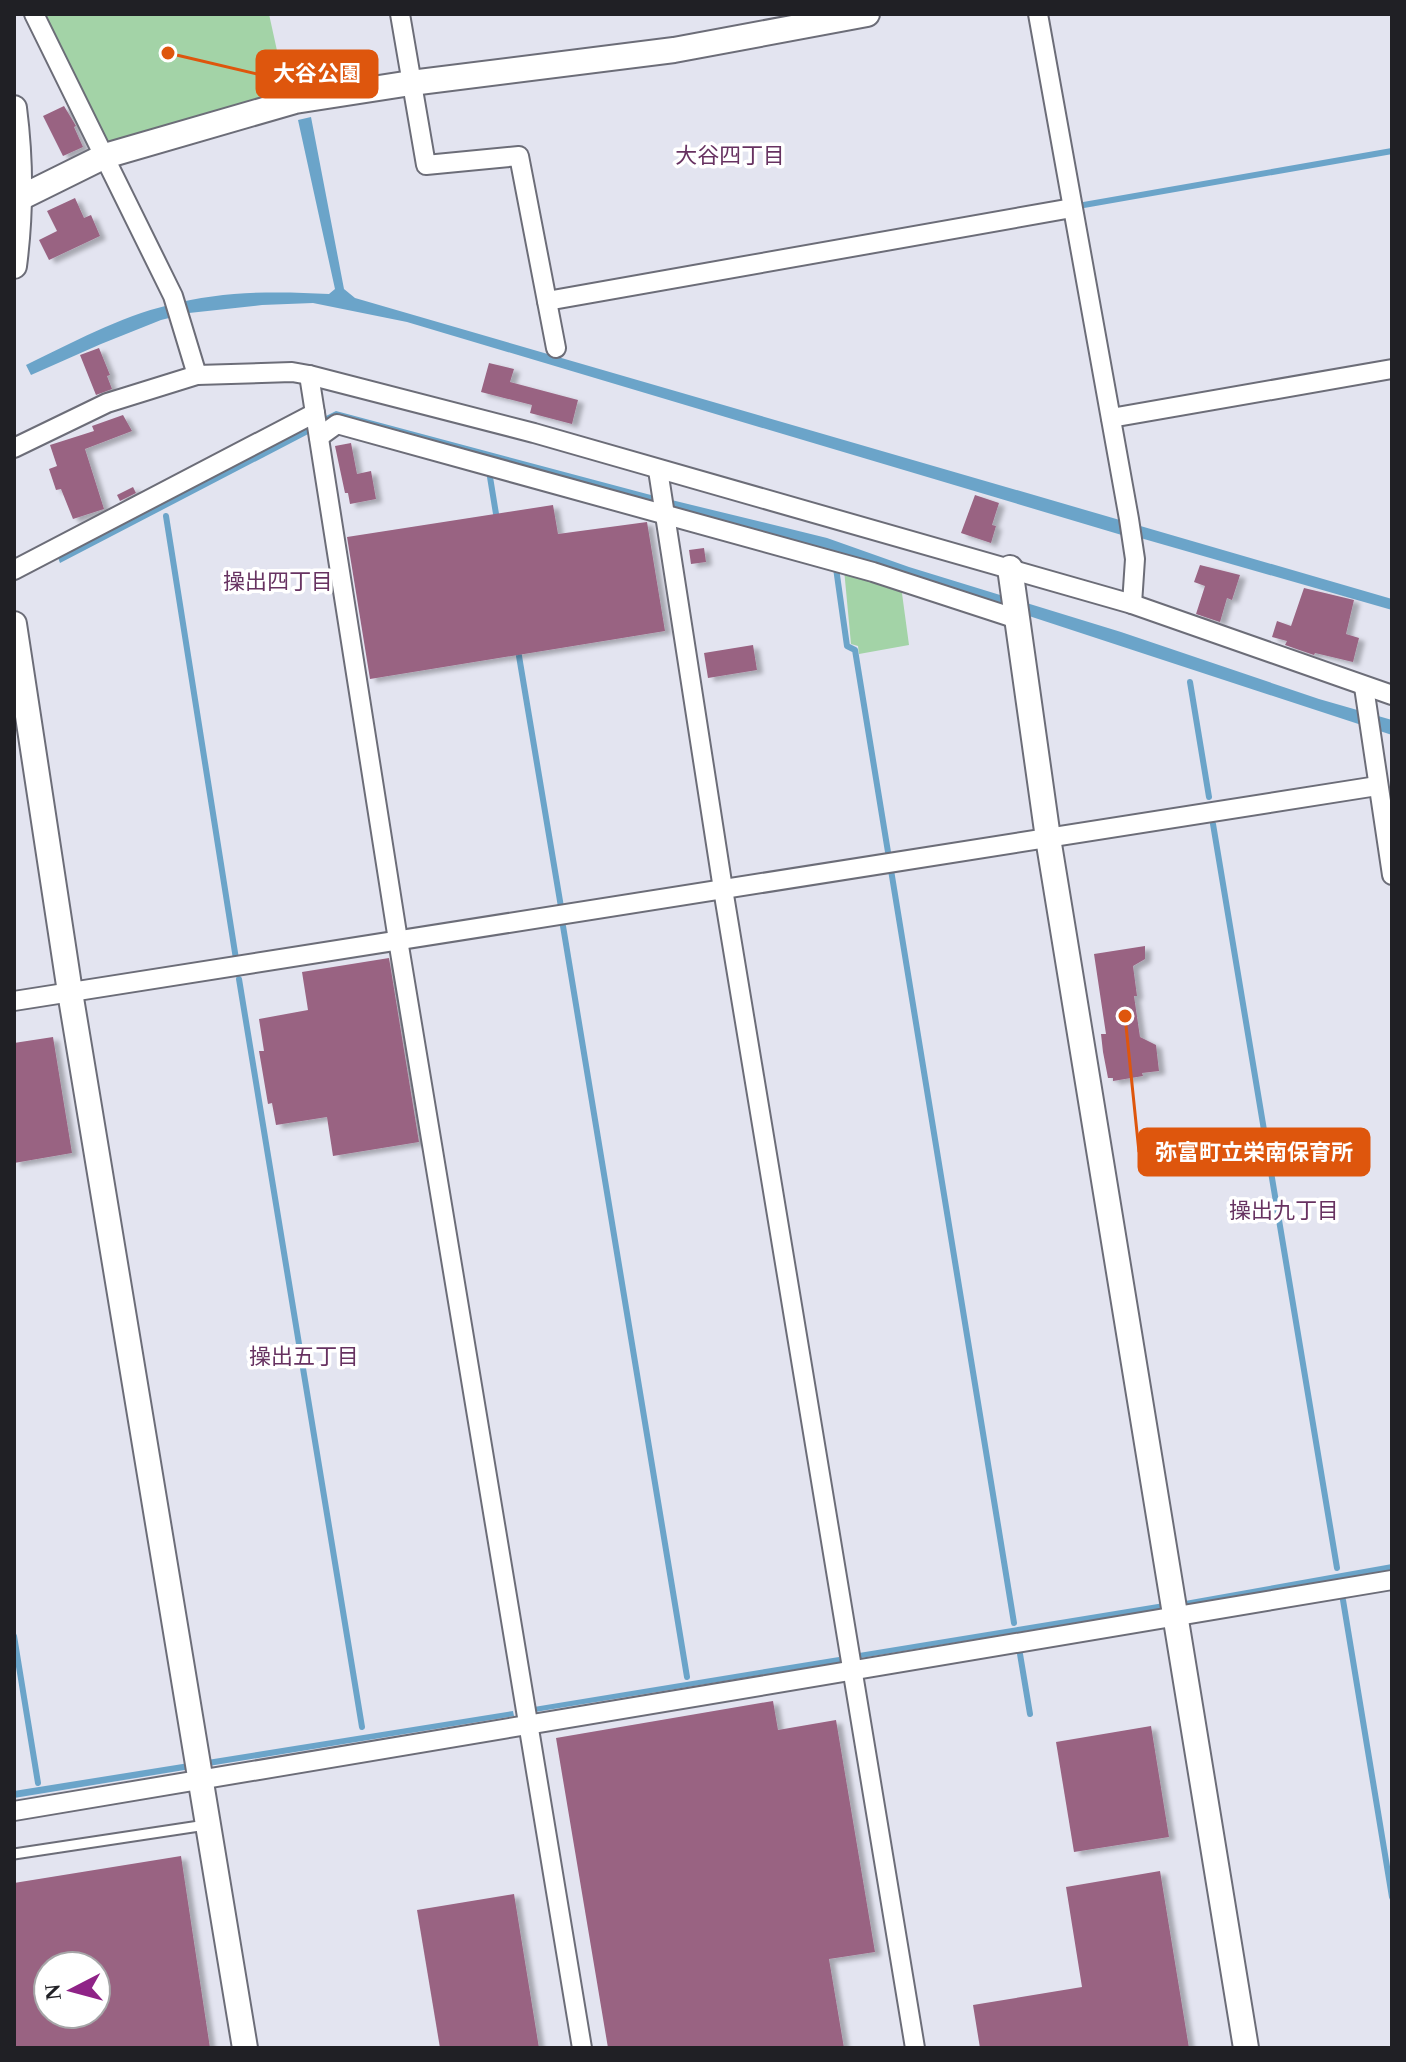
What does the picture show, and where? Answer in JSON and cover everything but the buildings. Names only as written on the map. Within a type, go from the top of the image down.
[{"type":"street","points":[[34,14],[173,296],[197,375]]},
{"type":"street","points":[[400,14],[426,165],[519,156],[556,348]]},
{"type":"street","points":[[18,200],[105,156],[295,101],[674,50],[867,14]]},
{"type":"street","points":[[1038,14],[1129,519],[1135,559],[1132,604]]},
{"type":"street","points":[[14,108],[21,173],[14,266]]},
{"type":"street","points":[[547,301],[1072,208]]},
{"type":"street","points":[[1111,418],[1392,369]]},
{"type":"street","points":[[14,448],[107,403],[197,375],[292,372],[309,375],[534,433],[1132,604],[1392,695]]},
{"type":"street","points":[[309,375],[398,940],[582,2048]]},
{"type":"street","points":[[14,570],[315,413]]},
{"type":"street","points":[[319,437],[337,424],[873,572],[1017,619]]},
{"type":"street","points":[[658,470],[723,889],[915,2048]]},
{"type":"street","points":[[1010,568],[1048,838],[1246,2048]]},
{"type":"street","points":[[14,624],[70,992],[245,2048]]},
{"type":"street","points":[[1364,687],[1392,875]]},
{"type":"street","points":[[14,1001],[1377,786]]},
{"type":"street","points":[[14,1811],[1392,1580]]},
{"type":"lane","points":[[14,1854],[206,1825]]},
{"type":"green space","points":[[40,14],[269,14],[286,92],[108,146]]},
{"type":"green space","points":[[844,569],[901,586],[909,645],[859,654],[858,646],[851,644]]},
{"type":"water","points":[[311,117],[344,289],[355,298],[1392,599],[1392,610],[1125,536],[407,322],[313,303],[189,313],[161,320],[31,375],[26,365],[96,331],[150,310],[189,300],[228,295],[268,292],[329,294],[335,289],[298,120]]},
{"type":"water","points":[[336,411],[647,494],[827,538],[909,567],[1392,720],[1392,735],[1026,615],[337,419],[60,563],[56,552]]},
{"type":"water","points":[[1392,1564],[1392,1571],[1185,1605],[1185,1601]]},
{"type":"water","points":[[1164,1603],[1165,1608],[861,1658],[859,1653]]},
{"type":"water","points":[[839,1657],[841,1662],[535,1712],[534,1707]]},
{"type":"water","points":[[513,1711],[514,1716],[14,1798],[14,1791]]},
{"type":"waterway","points":[[1078,206],[1392,151]]},
{"type":"waterway","points":[[490,477],[497,520]]},
{"type":"waterway","points":[[166,516],[236,959]]},
{"type":"waterway","points":[[836,568],[847,646],[855,650],[888,852]]},
{"type":"waterway","points":[[518,650],[561,907]]},
{"type":"waterway","points":[[1190,682],[1209,797]]},
{"type":"waterway","points":[[1213,824],[1337,1568]]},
{"type":"waterway","points":[[891,870],[1014,1623]]},
{"type":"waterway","points":[[563,926],[687,1677]]},
{"type":"waterway","points":[[239,979],[362,1727]]},
{"type":"waterway","points":[[1343,1600],[1392,1897]]},
{"type":"waterway","points":[[14,1636],[38,1783]]},
{"type":"waterway","points":[[1020,1654],[1030,1714]]},
{"type":"place","name":"大谷公園","points":[[168,53]]},
{"type":"place","name":"弥富町立栄南保育所","points":[[1125,1016]]},
{"type":"district","name":"大谷四丁目","points":[[730,155]]},
{"type":"district","name":"操出四丁目","points":[[278,581]]},
{"type":"district","name":"操出九丁目","points":[[1284,1210]]},
{"type":"district","name":"操出五丁目","points":[[304,1356]]}]
